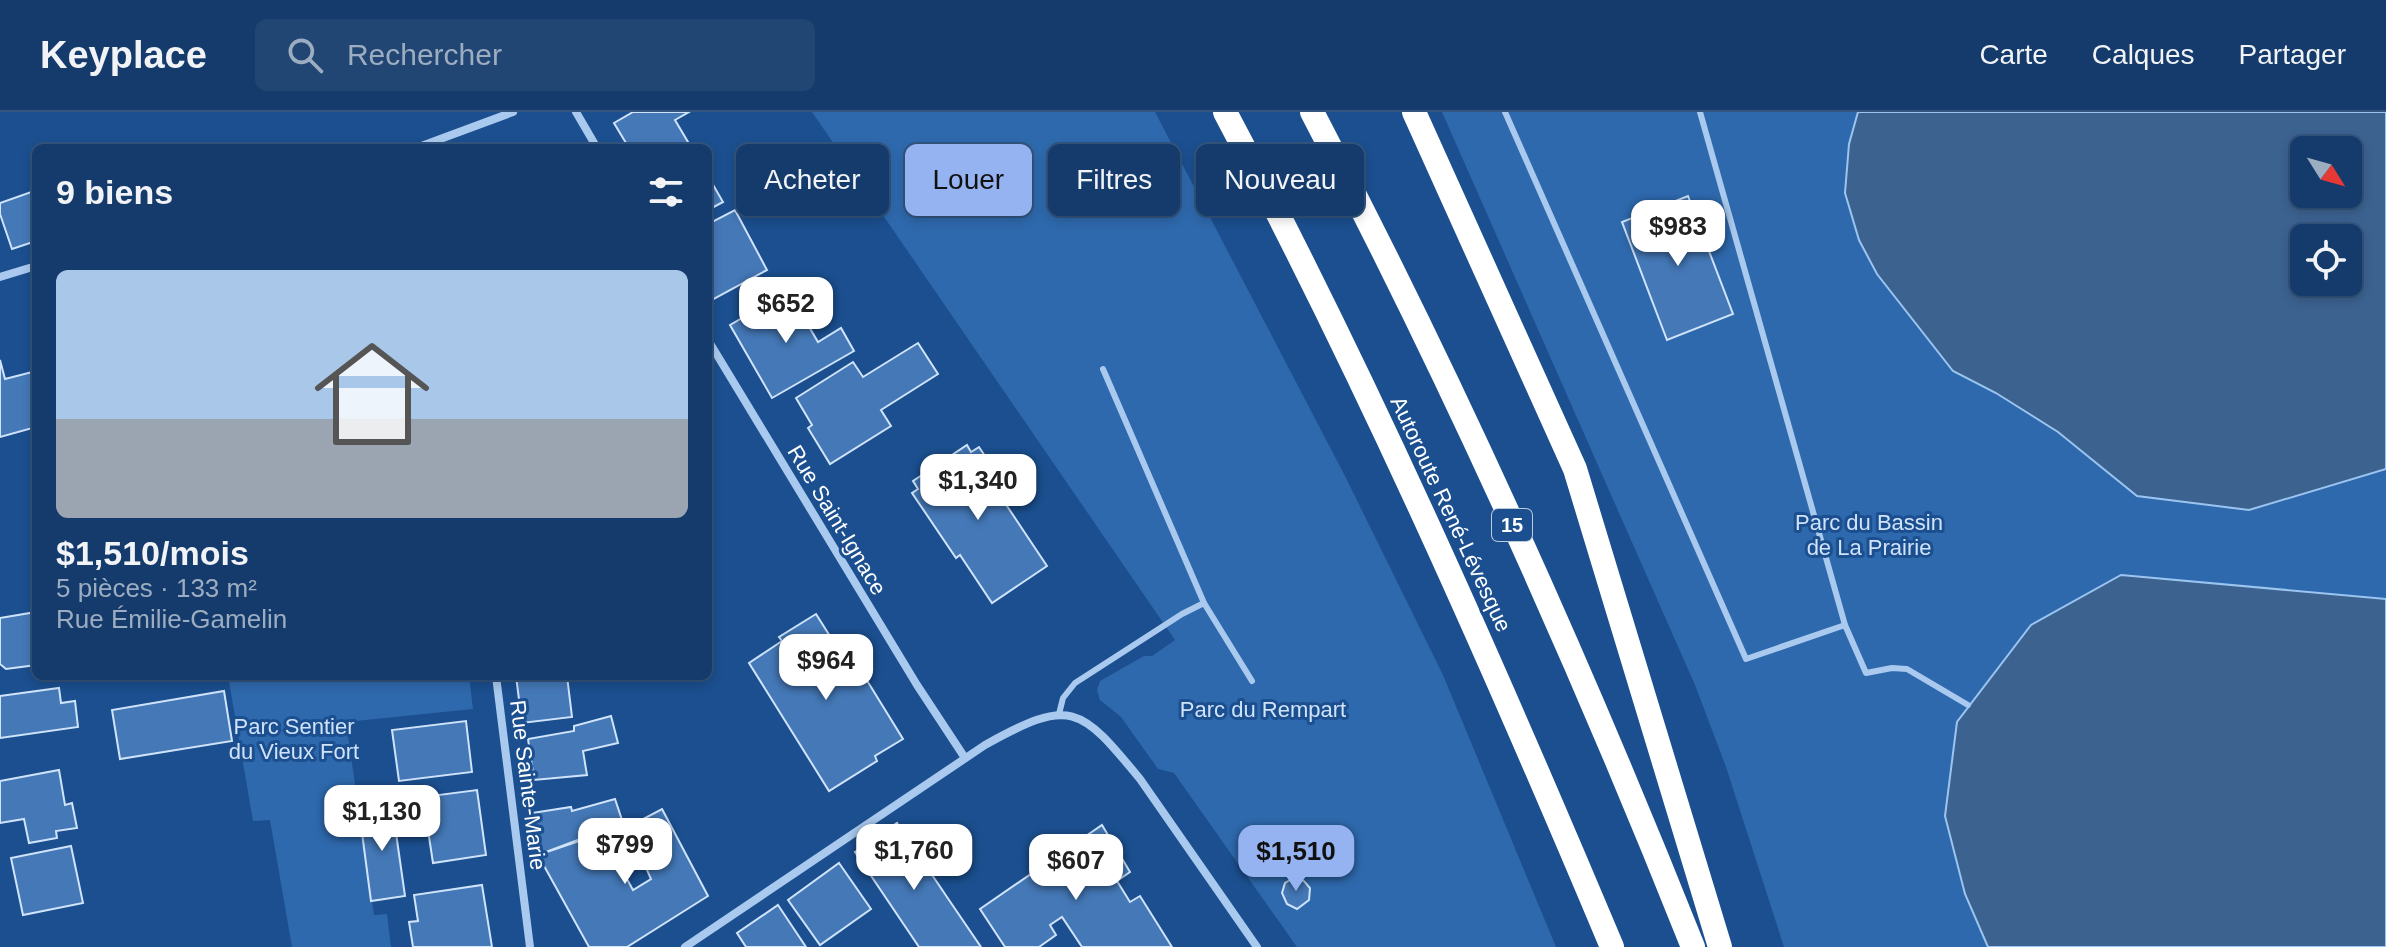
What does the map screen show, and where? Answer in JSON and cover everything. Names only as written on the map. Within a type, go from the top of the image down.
[{"type":"highway","name":"Autoroute René-Lévesque","points":[[1225,112],[1335,328],[1428,523],[1612,947]]},
{"type":"highway","name":"15","points":[[1312,112],[1383,252],[1533,569],[1693,947]]},
{"type":"highway","points":[[1414,112],[1575,469],[1720,947]]},
{"type":"street","points":[[428,144],[513,112]]},
{"type":"street","points":[[576,112],[595,144]]},
{"type":"street","points":[[0,277],[32,267]]},
{"type":"street","name":"Rue Saint-Ignace","points":[[712,347],[917,685],[965,758]]},
{"type":"street","name":"Rue Sainte-Marie","points":[[497,680],[530,947]]},
{"type":"street","points":[[691,945],[965,758],[1010,731],[1059,714],[1088,722],[1140,779],[1257,947]]},
{"type":"lane","points":[[1505,112],[1746,659],[1845,625]]},
{"type":"lane","points":[[1700,112],[1845,625],[1866,673],[1892,668],[1907,669],[1968,705]]},
{"type":"lane","points":[[1103,369],[1204,603],[1252,681]]},
{"type":"lane","points":[[1059,714],[1063,698],[1075,683],[1204,603]]},
{"type":"green space","name":"Parc du Rempart","points":[[812,112],[1155,112],[1172,144],[1048,144],[1048,216],[1180,216],[1180,160],[1196,191],[1196,216],[1209,216],[1344,474],[1443,675],[1556,947],[1297,947],[1174,773],[1158,769],[1121,717],[1100,700],[1097,690],[1100,681],[1144,656],[1152,656],[1175,640],[884,216],[889,216],[889,144],[834,144]]},
{"type":"green space","name":"Parc du Bassin de La Prairie","points":[[1442,112],[1858,112],[1849,144],[1953,371],[1996,393],[2058,432],[2137,496],[2249,510],[2386,469],[2386,599],[2121,575],[2031,625],[1957,722],[1965,894],[1988,947],[1784,947],[1726,767],[1695,685]]},
{"type":"green space","name":"Parc Sentier du Vieux Fort","points":[[229,680],[469,680],[473,709],[346,722],[374,915],[387,914],[391,947],[292,947],[270,820],[253,821]]},
{"type":"shaded area","points":[[1858,112],[2386,112],[2386,469],[2249,510],[2137,496],[2058,432],[1996,393],[1953,371],[1877,274],[1859,240],[1845,193],[1849,144]]},
{"type":"shaded area","points":[[2121,575],[2386,599],[2386,947],[1988,947],[1965,894],[1945,816],[1957,722],[2031,625]]},
{"type":"building","points":[[633,112],[689,112],[675,120],[688,142],[627,144],[614,123]]},
{"type":"building","points":[[712,183],[723,202],[712,208]]},
{"type":"building","points":[[32,192],[32,242],[12,249],[0,214],[0,203]]},
{"type":"building","points":[[1688,196],[1733,314],[1667,340],[1622,222]]},
{"type":"building","points":[[735,210],[767,270],[712,300],[712,222]]},
{"type":"building","points":[[788,291],[818,342],[841,328],[854,351],[772,398],[730,325]]},
{"type":"building","points":[[918,343],[938,374],[881,410],[891,426],[830,464],[808,428],[812,425],[796,398],[853,362],[863,377]]},
{"type":"building","points":[[0,360],[5,379],[32,372],[32,428],[0,437]]},
{"type":"building","points":[[967,445],[971,452],[979,447],[1007,489],[999,494],[1047,566],[992,603],[960,555],[956,558],[912,493],[918,489],[913,481]]},
{"type":"building","points":[[32,613],[32,666],[6,669],[0,664],[0,618]]},
{"type":"building","points":[[816,614],[840,652],[847,648],[903,739],[875,756],[877,761],[829,791],[749,663],[782,641],[779,637]]},
{"type":"building","points":[[517,680],[567,680],[572,717],[522,723]]},
{"type":"building","points":[[59,688],[61,703],[75,701],[78,727],[0,738],[0,696]]},
{"type":"building","points":[[224,691],[232,741],[120,759],[112,710]]},
{"type":"building","points":[[611,716],[618,743],[583,751],[587,775],[534,780],[528,739],[574,731],[574,726]]},
{"type":"building","points":[[466,721],[472,772],[399,781],[392,730]]},
{"type":"building","points":[[59,770],[65,805],[72,803],[77,828],[56,831],[57,838],[29,843],[24,819],[0,823],[0,781]]},
{"type":"building","points":[[477,790],[486,855],[433,863],[423,797]]},
{"type":"building","points":[[615,799],[623,823],[538,855],[532,813],[571,807],[572,811]]},
{"type":"building","points":[[392,805],[405,896],[371,901],[359,810]]},
{"type":"building","points":[[662,809],[708,896],[627,947],[589,947],[538,855],[585,839],[597,861],[610,853],[616,859],[633,890],[651,879],[628,827]]},
{"type":"building","points":[[897,823],[981,947],[919,947],[855,852]]},
{"type":"building","points":[[1102,825],[1130,872],[1117,881],[1130,902],[1140,896],[1172,947],[1082,947],[1062,917],[1050,925],[1056,935],[1039,947],[1005,947],[980,909]]},
{"type":"building","points":[[71,846],[83,903],[23,915],[11,858]]},
{"type":"building","points":[[839,863],[871,909],[820,945],[788,900]]},
{"type":"building","points":[[1295,877],[1310,888],[1309,900],[1297,909],[1287,904],[1282,893],[1285,883]]},
{"type":"building","points":[[482,885],[492,947],[413,947],[409,922],[418,921],[414,895]]},
{"type":"building","points":[[778,905],[806,947],[746,947],[737,933]]}]
